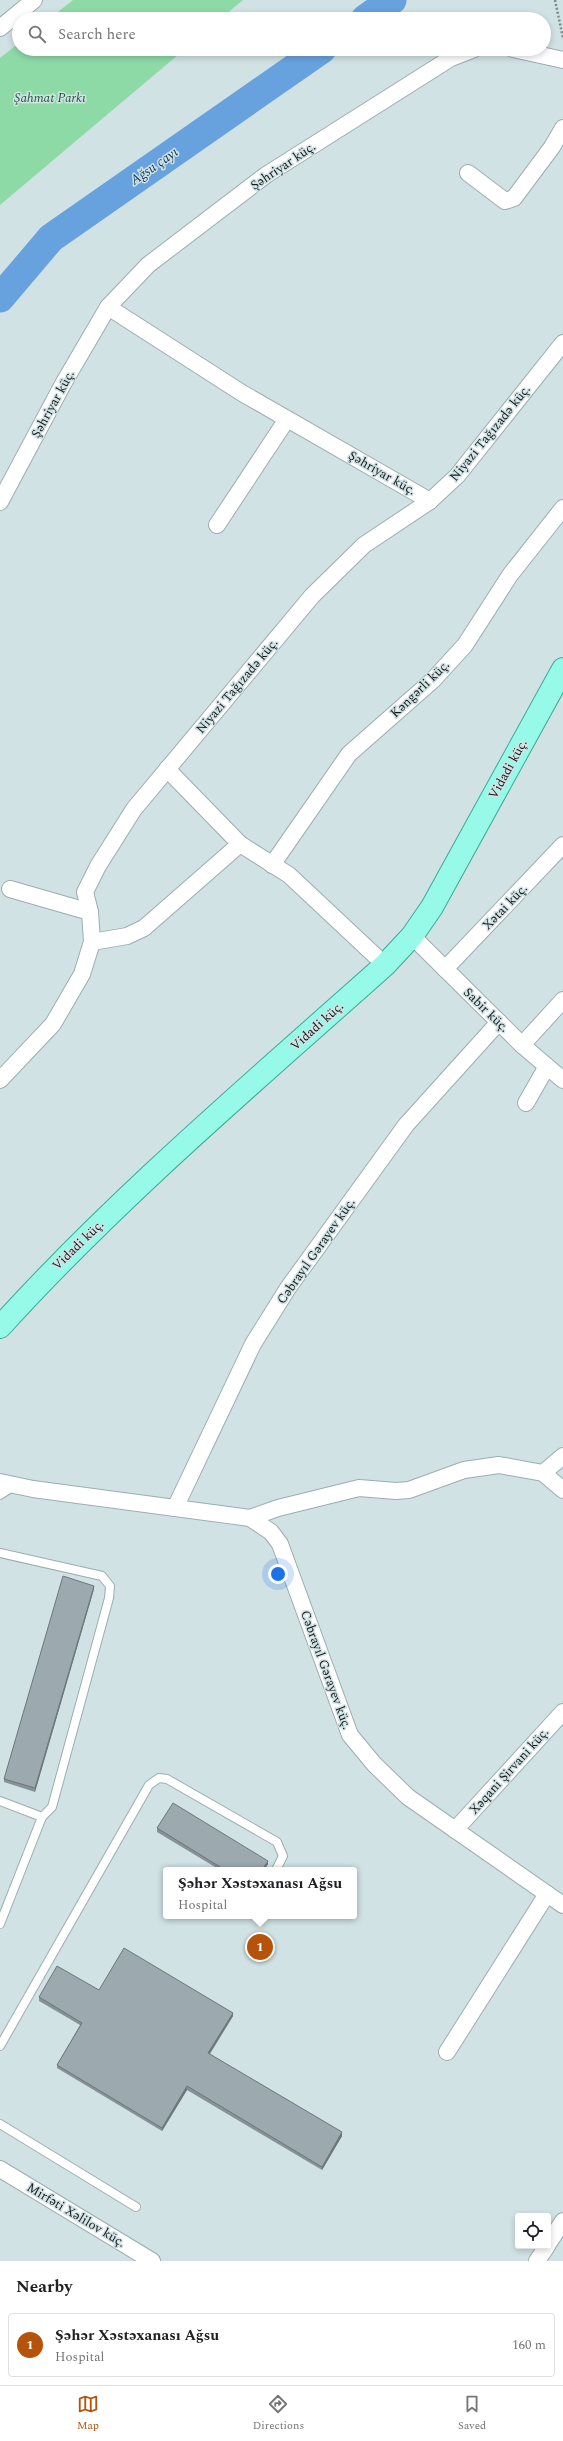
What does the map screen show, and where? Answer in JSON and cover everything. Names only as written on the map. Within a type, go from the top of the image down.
[{"type":"main road","name":"Vidadi küç.","points":[[0,1327],[50,1272],[146,1179],[385,965],[412,936],[432,907],[563,670]]},
{"type":"street","points":[[19,12],[34,0]]},
{"type":"street","points":[[0,28],[12,18]]},
{"type":"street","name":"Şəhriyar küç.","points":[[0,502],[63,384],[108,307],[148,265],[266,175],[456,56]]},
{"type":"street","points":[[545,56],[563,60]]},
{"type":"street","points":[[468,173],[505,201],[514,198],[552,147],[563,128]]},
{"type":"street","name":"Şəhriyar küç.","points":[[108,307],[242,393],[430,501]]},
{"type":"street","name":"Niyazi Tağızadə küç.","points":[[0,1080],[53,1024],[82,974],[92,942],[90,912],[85,892],[98,866],[134,809],[312,596],[364,545],[430,501],[457,476],[563,343]]},
{"type":"street","points":[[217,525],[287,418]]},
{"type":"street","name":"Kəngərli küç.","points":[[272,865],[349,754],[433,680],[459,651],[510,575],[563,508]]},
{"type":"street","points":[[167,769],[240,844],[288,875],[385,965]]},
{"type":"street","points":[[92,942],[127,936],[144,928],[240,844]]},
{"type":"street","name":"Xətai küç.","points":[[445,968],[563,845]]},
{"type":"street","points":[[10,889],[90,912]]},
{"type":"street","name":"Sabir küç.","points":[[412,936],[546,1068],[563,1080]]},
{"type":"street","points":[[522,1045],[563,1000]]},
{"type":"street","name":"Cəbrayıl Gərayev küç.","points":[[175,1508],[253,1344],[288,1288],[406,1125],[499,1022]]},
{"type":"street","points":[[526,1103],[546,1068]]},
{"type":"street","points":[[543,1473],[563,1456]]},
{"type":"street","points":[[7,1483],[250,1518],[278,1508],[358,1488],[396,1491],[409,1490],[464,1470],[499,1464],[543,1473],[563,1490]]},
{"type":"street","name":"Cəbrayıl Gərayev küç.","points":[[250,1518],[271,1532],[280,1544],[350,1735],[374,1764],[408,1797],[563,1905]]},
{"type":"street","name":"Xəqani Şirvani küç.","points":[[455,1830],[563,1712]]},
{"type":"street","points":[[447,2052],[547,1894]]},
{"type":"street","name":"Mirfəti Xəlilov küç.","points":[[0,2168],[152,2261]]},
{"type":"street","points":[[551,2240],[563,2221]]},
{"type":"street","points":[[537,2261],[545,2249]]},
{"type":"lane","points":[[0,1495],[7,1483]]},
{"type":"lane","points":[[0,1553],[102,1576],[110,1586],[109,1598],[52,1807],[42,1817],[0,1924]]},
{"type":"lane","points":[[0,2046],[149,1785],[159,1778],[166,1779],[277,1842],[283,1856],[278,1867]]},
{"type":"lane","points":[[0,1801],[42,1817]]},
{"type":"lane","points":[[0,2124],[136,2207]]},
{"type":"path","points":[[555,0],[563,38]]},
{"type":"green space","points":[[73,0],[243,0],[228,12],[58,12]]},
{"type":"green space","name":"Şahmat Parkı","points":[[12,49],[12,56],[177,56],[0,205],[0,58]]},
{"type":"building","points":[[63,1576],[94,1586],[35,1788],[4,1779]]},
{"type":"building","points":[[173,1803],[268,1861],[264,1867],[220,1867],[157,1828]]},
{"type":"building","points":[[124,1948],[233,2013],[208,2053],[342,2132],[322,2167],[187,2086],[162,2128],[57,2065],[82,2023],[39,1997],[57,1966],[99,1990]]},
{"type":"waterway","name":"Ağsu çayı","points":[[375,12],[392,0]]},
{"type":"waterway","name":"Ağsu çayı","points":[[0,298],[51,238],[312,56]]},
{"type":"place","name":"Şəhər Xəstəxanası Ağsu","points":[[260,1947]]}]
